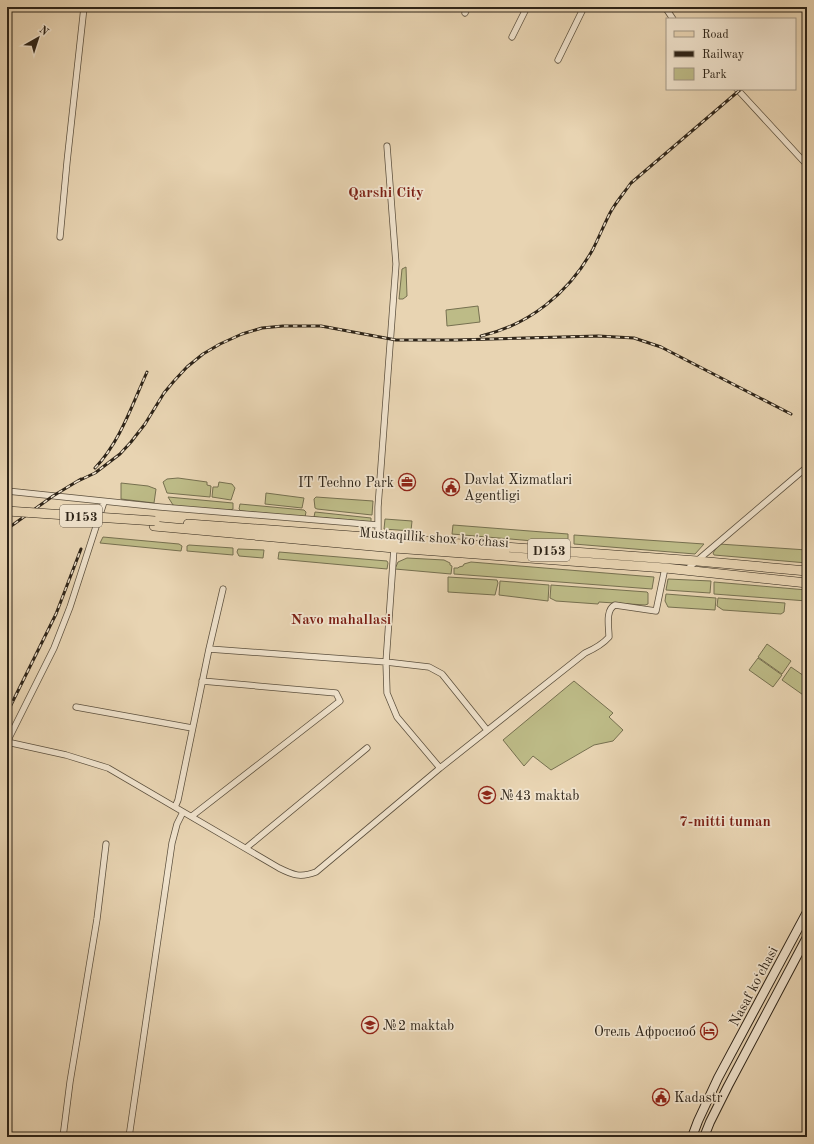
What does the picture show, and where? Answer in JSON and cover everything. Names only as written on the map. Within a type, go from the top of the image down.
[{"type":"main road","name":"D153","points":[[7,511],[155,524]]},
{"type":"main road","name":"D153","points":[[7,516],[155,524]]},
{"type":"main road","name":"Mustaqillik shox ko'chasi","points":[[155,524],[302,536],[394,548],[665,568],[807,583]]},
{"type":"main road","name":"Mustaqillik shox ko'chasi","points":[[302,536],[378,537],[667,558],[807,571]]},
{"type":"main road","points":[[665,568],[667,558]]},
{"type":"main road","name":"Nasaf ko‘chasi","points":[[692,1137],[718,1078],[807,912]]},
{"type":"main road","name":"Nasaf ko‘chasi","points":[[704,1137],[728,1086],[807,937]]},
{"type":"street","points":[[60,237],[84,7]]},
{"type":"street","points":[[465,13],[468,7]]},
{"type":"street","points":[[512,37],[527,7]]},
{"type":"street","points":[[558,60],[584,7]]},
{"type":"street","points":[[664,7],[672,18]]},
{"type":"street","points":[[738,90],[807,164]]},
{"type":"street","points":[[378,537],[396,264],[387,146]]},
{"type":"street","points":[[685,571],[807,467]]},
{"type":"street","points":[[7,491],[104,502],[378,525]]},
{"type":"street","points":[[104,502],[70,607],[54,648],[7,742],[66,755],[108,768],[192,816],[278,868],[294,875],[306,875],[316,872],[487,730],[585,653],[604,642],[608,637],[609,611],[611,607],[615,605],[656,611],[665,568]]},
{"type":"street","points":[[394,548],[386,662],[387,693],[398,717],[440,768]]},
{"type":"street","points":[[175,807],[178,800],[208,650],[223,589]]},
{"type":"street","points":[[208,650],[386,662],[429,667],[442,674],[487,730]]},
{"type":"street","points":[[192,816],[340,701],[336,693],[202,681]]},
{"type":"street","points":[[76,707],[192,728]]},
{"type":"street","points":[[246,848],[367,748]]},
{"type":"street","points":[[129,1137],[172,842],[177,824],[183,812]]},
{"type":"street","points":[[63,1137],[70,1082],[97,919],[106,844]]},
{"type":"green space","points":[[406,267],[407,296],[403,299],[399,299],[402,269]]},
{"type":"green space","points":[[478,306],[480,322],[447,326],[446,310]]},
{"type":"green space","points":[[178,478],[207,482],[207,485],[211,486],[210,497],[167,493],[163,482],[167,479]]},
{"type":"green space","points":[[219,482],[232,484],[235,488],[231,500],[212,497],[213,487],[218,487]]},
{"type":"green space","points":[[121,483],[148,486],[156,489],[154,503],[121,499]]},
{"type":"green space","points":[[266,493],[304,498],[302,508],[265,504]]},
{"type":"green space","points":[[168,497],[233,503],[233,509],[177,507],[173,505]]},
{"type":"green space","points":[[316,497],[373,501],[372,515],[317,509],[315,508],[314,499]]},
{"type":"green space","points":[[240,504],[304,510],[306,512],[305,517],[241,511],[239,509]]},
{"type":"green space","points":[[315,512],[371,518],[371,522],[314,517]]},
{"type":"green space","points":[[385,519],[412,521],[411,531],[384,529]]},
{"type":"green space","points":[[453,525],[568,534],[568,544],[452,534]]},
{"type":"green space","points":[[574,535],[704,544],[695,554],[574,544]]},
{"type":"green space","points":[[103,537],[179,544],[182,546],[181,551],[100,543]]},
{"type":"green space","points":[[719,544],[807,550],[807,563],[714,555],[713,553]]},
{"type":"green space","points":[[187,546],[233,548],[233,555],[187,551]]},
{"type":"green space","points":[[238,549],[264,550],[263,558],[239,556],[237,552]]},
{"type":"green space","points":[[279,552],[387,561],[388,563],[387,569],[278,559]]},
{"type":"green space","points":[[407,558],[444,560],[452,566],[451,574],[395,569],[398,562]]},
{"type":"green space","points":[[471,562],[654,577],[652,589],[454,574],[454,568],[458,568]]},
{"type":"green space","points":[[448,577],[497,580],[498,583],[495,595],[448,592]]},
{"type":"green space","points":[[668,579],[711,581],[710,593],[666,590]]},
{"type":"green space","points":[[500,581],[549,585],[548,601],[499,595]]},
{"type":"green space","points":[[714,582],[807,590],[807,601],[714,594]]},
{"type":"green space","points":[[551,585],[647,592],[648,604],[599,602],[598,604],[556,601],[550,598]]},
{"type":"green space","points":[[666,594],[716,598],[715,610],[668,607],[665,601]]},
{"type":"green space","points":[[718,598],[785,603],[784,612],[781,614],[723,610],[717,606]]},
{"type":"green space","points":[[767,644],[791,661],[782,674],[758,657]]},
{"type":"green space","points":[[758,658],[782,675],[773,687],[749,670]]},
{"type":"green space","points":[[791,667],[807,678],[806,697],[782,680]]},
{"type":"green space","points":[[574,681],[613,713],[609,717],[623,730],[613,741],[594,745],[551,770],[533,756],[524,766],[503,740]]},
{"type":"railway","points":[[481,336],[499,331],[515,324],[546,305],[560,293],[583,265],[593,249],[612,209],[631,183],[740,90]]},
{"type":"railway","points":[[76,482],[95,473],[120,454],[145,424],[164,393],[187,367],[203,354],[242,334],[262,328],[283,326],[321,326],[396,340],[598,336],[634,338],[661,347],[791,414]]},
{"type":"railway","points":[[95,468],[112,447],[131,410],[147,372]]},
{"type":"railway","points":[[7,529],[53,496],[81,479]]},
{"type":"railway","points":[[7,713],[56,614],[81,549]]},
{"type":"place","name":"IT Techno Park","points":[[407,482]]},
{"type":"place","name":"Davlat Xizmatlari Agentligi","points":[[451,487]]},
{"type":"place","name":"№43 maktab","points":[[487,795]]},
{"type":"place","name":"№2 maktab","points":[[370,1025]]},
{"type":"place","name":"Отель Афросиоб","points":[[709,1031]]},
{"type":"place","name":"Kadastr","points":[[661,1097]]},
{"type":"district","name":"Qarshi City","points":[[386,192]]},
{"type":"district","name":"Navo mahallasi","points":[[341,619]]},
{"type":"district","name":"7-mitti tuman","points":[[725,821]]}]
